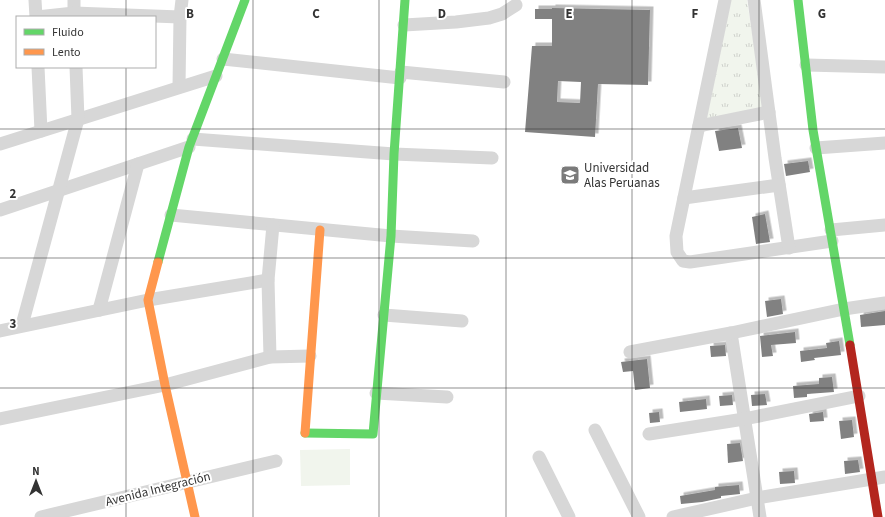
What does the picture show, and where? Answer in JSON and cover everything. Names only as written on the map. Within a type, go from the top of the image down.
[{"type":"street","points":[[35,0],[36,16]]},
{"type":"street","points":[[179,87],[180,16],[182,0]]},
{"type":"street","points":[[195,517],[164,385],[148,300],[191,143],[245,0]]},
{"type":"street","points":[[320,230],[305,433],[373,434],[391,236],[394,154],[405,0]]},
{"type":"street","points":[[725,0],[676,236],[677,252],[682,261],[699,262],[789,248],[832,236],[885,225]]},
{"type":"street","points":[[754,0],[789,248]]},
{"type":"street","points":[[798,0],[816,148],[859,396],[879,478],[878,517]]},
{"type":"street","points":[[404,25],[456,22],[489,18],[502,14],[516,5]]},
{"type":"street","points":[[41,16],[74,10],[180,16]]},
{"type":"street","points":[[223,59],[400,75],[504,82]]},
{"type":"street","points":[[806,66],[885,67]]},
{"type":"street","points":[[38,68],[41,131]]},
{"type":"street","points":[[22,325],[78,119],[76,68]]},
{"type":"street","points":[[0,144],[216,76]]},
{"type":"street","points":[[699,126],[769,112]]},
{"type":"street","points":[[0,210],[138,164],[191,143],[492,158]]},
{"type":"street","points":[[816,148],[885,143]]},
{"type":"street","points":[[99,310],[138,164]]},
{"type":"street","points":[[684,198],[779,184]]},
{"type":"street","points":[[171,215],[320,230],[473,241]]},
{"type":"street","points":[[270,358],[268,280],[273,225]]},
{"type":"street","points":[[0,331],[22,325],[148,300],[268,280]]},
{"type":"street","points":[[630,352],[731,334],[844,309],[885,303]]},
{"type":"street","points":[[384,315],[462,321]]},
{"type":"street","points":[[731,334],[760,517]]},
{"type":"street","points":[[0,419],[164,385],[270,358],[310,356]]},
{"type":"street","points":[[376,393],[447,397]]},
{"type":"street","points":[[649,434],[744,419],[859,396]]},
{"type":"street","points":[[595,430],[639,517]]},
{"type":"street","points":[[539,457],[569,517]]},
{"type":"street","name":"Avenida Integración","points":[[41,517],[276,461]]},
{"type":"street","points":[[673,517],[757,498],[879,478]]},
{"type":"green space","points":[[731,0],[747,0],[764,109],[706,121]]},
{"type":"green space","points":[[350,449],[350,485],[301,486],[300,450]]},
{"type":"building","points":[[535,9],[650,10],[648,85],[598,84],[595,137],[525,132],[532,46],[552,46],[552,19],[535,19]],"holes":[[[558,81],[581,82],[580,103],[557,102]]]},
{"type":"building","points":[[738,128],[742,148],[719,151],[715,131]]},
{"type":"building","points":[[808,161],[810,172],[786,176],[784,164]]},
{"type":"building","points":[[765,214],[770,242],[756,244],[752,217]]},
{"type":"building","points":[[781,299],[783,314],[767,317],[765,301]]},
{"type":"building","points":[[885,311],[885,325],[861,327],[860,315]]},
{"type":"building","points":[[795,332],[796,343],[771,345],[773,356],[762,357],[760,336]]},
{"type":"building","points":[[839,341],[841,355],[814,358],[815,360],[801,362],[800,351],[827,348],[826,343]]},
{"type":"building","points":[[725,345],[726,356],[711,357],[710,346]]},
{"type":"building","points":[[647,359],[650,388],[635,390],[633,371],[623,372],[621,362]]},
{"type":"building","points":[[832,377],[834,392],[807,394],[807,397],[794,398],[793,386],[819,384],[819,378]]},
{"type":"building","points":[[765,394],[767,405],[752,406],[751,395]]},
{"type":"building","points":[[732,395],[733,405],[720,406],[719,396]]},
{"type":"building","points":[[706,399],[707,409],[680,412],[679,402]]},
{"type":"building","points":[[659,412],[660,422],[650,423],[649,413]]},
{"type":"building","points":[[823,412],[824,421],[810,422],[809,414]]},
{"type":"building","points":[[852,420],[854,437],[841,439],[839,421]]},
{"type":"building","points":[[740,443],[743,461],[728,463],[727,444]]},
{"type":"building","points":[[858,460],[860,472],[845,474],[844,461]]},
{"type":"building","points":[[794,471],[795,483],[780,484],[779,472]]},
{"type":"building","points":[[739,485],[740,494],[721,496],[721,498],[702,502],[681,504],[680,496],[715,490],[715,487]]},
{"type":"traffic: fast","points":[[158,262],[189,147],[245,0]]},
{"type":"traffic: fast","points":[[305,433],[373,434],[391,236],[394,154],[405,0]]},
{"type":"traffic: fast","points":[[798,0],[813,130],[850,345]]},
{"type":"traffic: slow","points":[[305,433],[320,230]]},
{"type":"traffic: slow","points":[[158,262],[148,300],[165,385],[195,517]]},
{"type":"traffic: jam","points":[[850,345],[878,517]]},
{"type":"place","name":"Universidad Alas Peruanas","points":[[570,175]]}]
